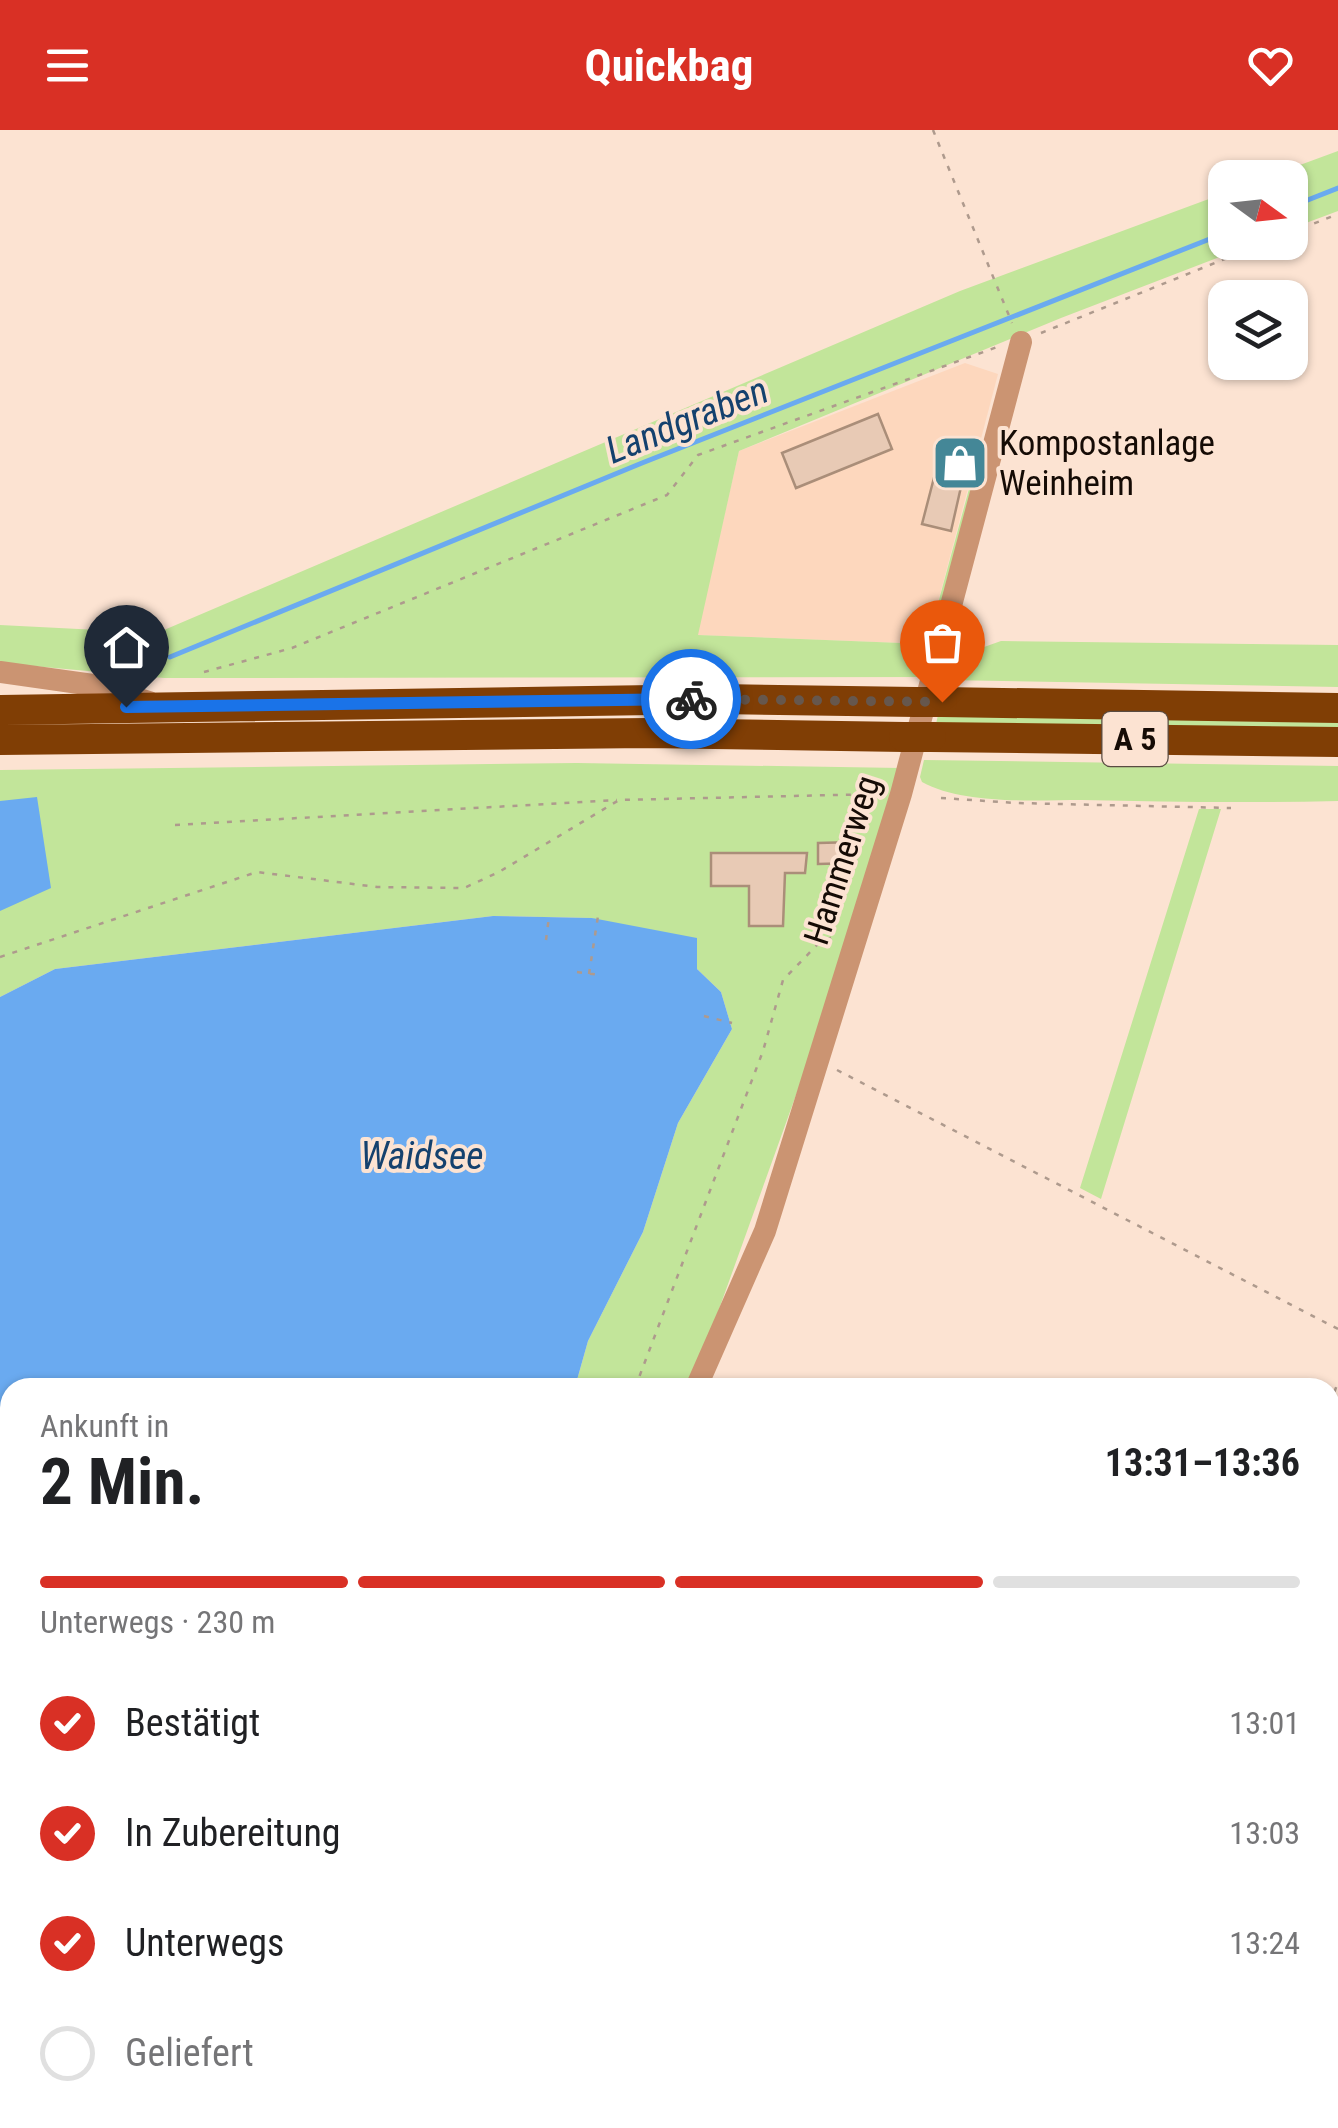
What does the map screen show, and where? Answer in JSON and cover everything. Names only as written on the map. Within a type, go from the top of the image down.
[{"type":"highway","name":"A 5","points":[[0,710],[718,699],[1338,708]]},
{"type":"highway","name":"A 5","points":[[0,740],[648,733],[1338,742]]},
{"type":"street","name":"Hammerweg","points":[[700,1378],[765,1231],[901,794],[1017,334]]},
{"type":"street","points":[[0,672],[92,685],[162,706]]},
{"type":"path","points":[[934,130],[1017,334]]},
{"type":"path","points":[[1308,226],[1338,214]]},
{"type":"path","points":[[204,672],[292,648],[667,495],[698,455],[1218,260]]},
{"type":"path","points":[[175,825],[619,800],[901,794]]},
{"type":"path","points":[[941,798],[1016,804],[1230,808]]},
{"type":"path","points":[[0,958],[257,872],[377,887],[464,888],[499,872],[619,800]]},
{"type":"path","points":[[588,974],[598,916]]},
{"type":"path","points":[[546,940],[549,917]]},
{"type":"path","points":[[639,1378],[763,1051],[783,980],[819,943],[855,932]]},
{"type":"path","points":[[577,972],[600,975]]},
{"type":"path","points":[[704,1016],[732,1023]]},
{"type":"path","points":[[818,1062],[1338,1329]]},
{"type":"shaded area","points":[[965,363],[998,374],[927,644],[697,635],[739,451]]},
{"type":"green space","points":[[1338,151],[1338,211],[1308,222],[1308,162]]},
{"type":"green space","points":[[1208,199],[1208,260],[1212,260],[739,451],[698,635],[927,644],[982,441],[994,447],[932,677],[164,678],[0,663],[0,625],[157,633],[960,291]]},
{"type":"green space","points":[[1001,641],[1338,645],[1338,687],[945,680],[953,658]]},
{"type":"green space","points":[[938,715],[1338,722],[1338,732],[936,724]]},
{"type":"green space","points":[[924,760],[1338,766],[1338,801],[978,798],[922,782]]},
{"type":"green space","points":[[577,763],[901,768],[810,1056],[694,1378],[578,1378],[588,1341],[643,1232],[678,1123],[732,1029],[721,992],[697,969],[592,918],[493,916],[55,969],[0,997],[0,770]]},
{"type":"green space","points":[[1199,809],[1221,809],[1101,1199],[1080,1188]]},
{"type":"water","points":[[37,797],[51,888],[0,911],[0,801]]},
{"type":"water","name":"Waidsee","points":[[493,916],[592,918],[697,938],[697,969],[721,992],[732,1029],[678,1123],[643,1232],[588,1341],[578,1378],[0,1378],[0,997],[55,969]]},
{"type":"building","points":[[878,414],[892,449],[796,488],[782,453]]},
{"type":"building","points":[[954,453],[968,456],[951,531],[922,524],[936,470],[949,474]]},
{"type":"building","points":[[855,842],[856,863],[818,864],[818,843]]},
{"type":"building","points":[[711,853],[807,853],[805,873],[785,873],[783,926],[749,926],[749,886],[711,886]]},
{"type":"waterway","name":"Landgraben","points":[[1308,200],[1338,188]]},
{"type":"waterway","name":"Landgraben","points":[[170,657],[642,463],[1208,240]]},
{"type":"way so far","points":[[691,699],[942,702]]},
{"type":"place","name":"Kompostanlage Weinheim","points":[[960,463]]},
{"type":"route","points":[[126,707],[691,699]]}]
